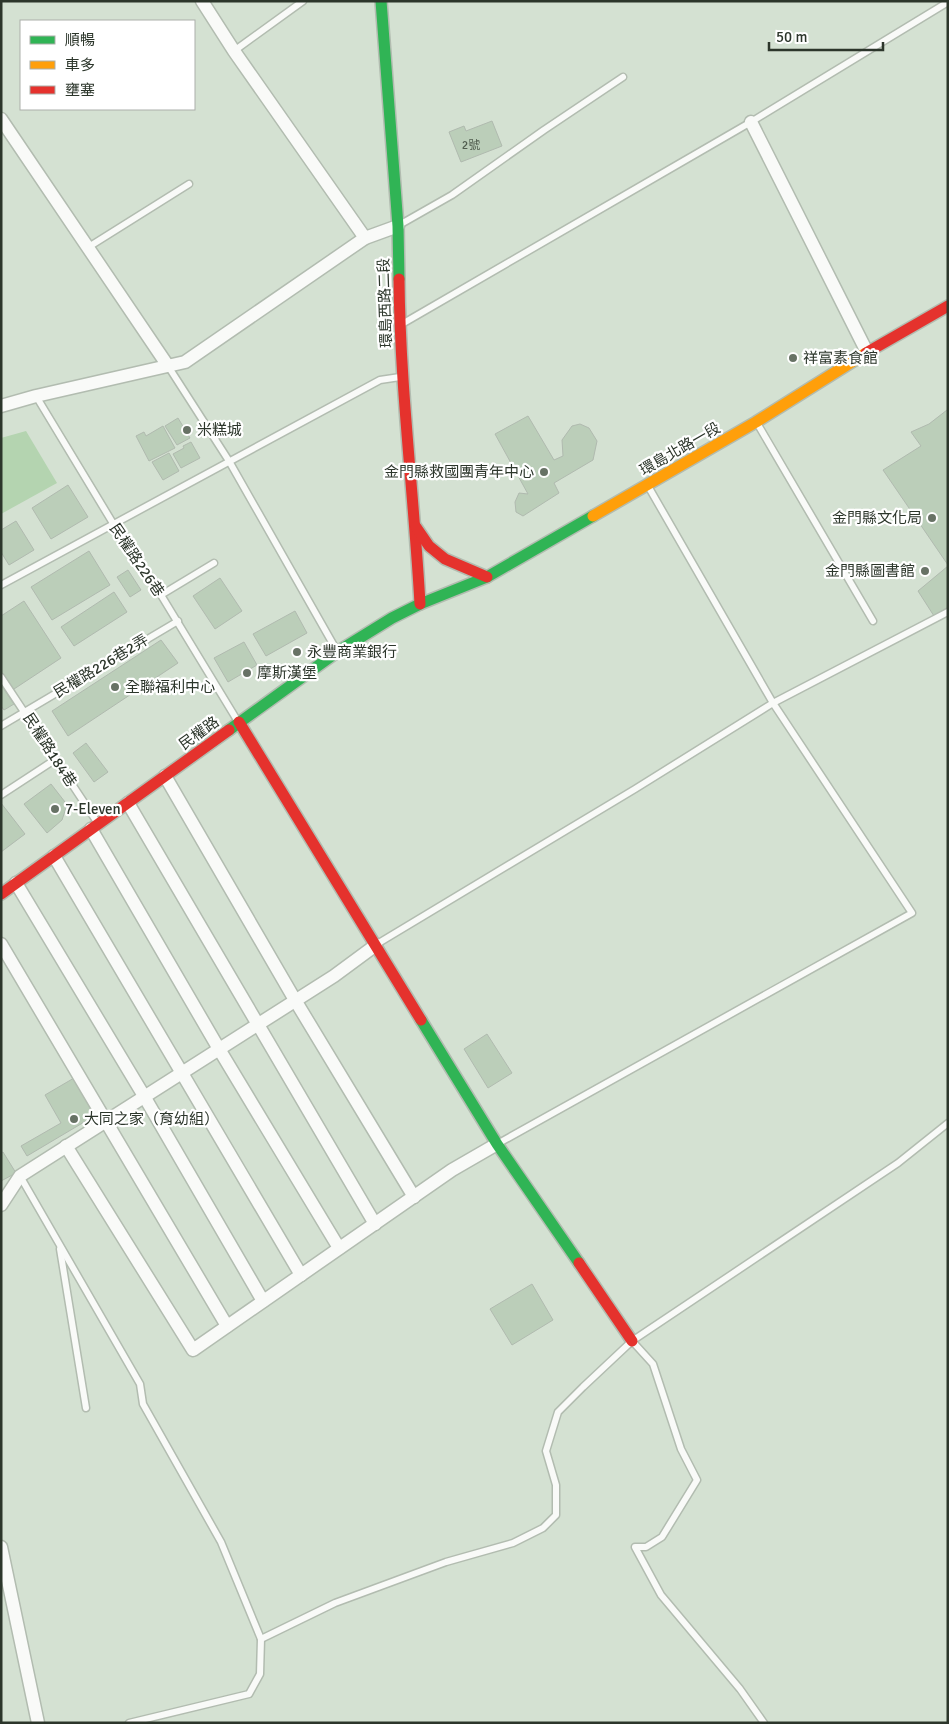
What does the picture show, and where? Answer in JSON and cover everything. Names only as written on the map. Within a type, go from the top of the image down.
[{"type":"main road","name":"環島西路二段","points":[[381,1],[398,226],[399,326],[416,527],[420,604]]},
{"type":"main road","name":"環島北路一段","points":[[420,604],[487,576],[756,422],[867,352],[948,306]]},
{"type":"main road","points":[[416,527],[429,546],[445,559],[487,576]]},
{"type":"main road","name":"民權路","points":[[1,894],[337,652],[392,618],[420,604]]},
{"type":"main road","points":[[239,722],[497,1144],[632,1342]]},
{"type":"street","points":[[202,1],[234,51],[365,238]]},
{"type":"street","points":[[1,118],[168,366]]},
{"type":"street","points":[[751,122],[867,352]]},
{"type":"street","points":[[1,406],[36,396],[185,362],[365,238],[398,226]]},
{"type":"street","points":[[165,776],[295,1000],[414,1197]]},
{"type":"street","points":[[128,803],[375,1224]]},
{"type":"street","points":[[95,826],[219,1049],[340,1248]]},
{"type":"street","points":[[54,856],[301,1275]]},
{"type":"street","points":[[16,883],[144,1096],[263,1301]]},
{"type":"street","points":[[1,944],[227,1326]]},
{"type":"street","points":[[1,1205],[20,1176],[334,976],[376,945]]},
{"type":"street","points":[[66,1146],[193,1350],[452,1170],[497,1144]]},
{"type":"street","points":[[1,1547],[38,1723]]},
{"type":"lane","points":[[234,51],[303,1]]},
{"type":"lane","points":[[399,326],[751,122],[948,2]]},
{"type":"lane","points":[[398,226],[452,195],[623,77]]},
{"type":"lane","points":[[87,248],[189,184]]},
{"type":"lane","points":[[168,366],[229,461],[337,652]]},
{"type":"lane","points":[[1,585],[380,380],[403,377]]},
{"type":"lane","name":"民權路226巷","points":[[36,396],[114,525],[178,621],[239,722]]},
{"type":"lane","points":[[756,422],[873,621]]},
{"type":"lane","points":[[497,1144],[912,913],[773,703],[648,485]]},
{"type":"lane","points":[[161,595],[214,563]]},
{"type":"lane","points":[[376,945],[542,846],[773,703],[948,612]]},
{"type":"lane","name":"民權路226巷2弄","points":[[1,726],[178,621]]},
{"type":"lane","name":"民權路184巷","points":[[1,676],[56,760],[95,826]]},
{"type":"lane","points":[[1,795],[56,760]]},
{"type":"lane","points":[[261,1639],[335,1603],[446,1562],[513,1543],[543,1528],[556,1515],[556,1485],[546,1451],[558,1412],[632,1342],[898,1163],[948,1123]]},
{"type":"lane","points":[[20,1176],[140,1384],[143,1404],[220,1542],[261,1639],[260,1674],[249,1694],[129,1723]]},
{"type":"lane","points":[[59,1245],[86,1408]]},
{"type":"lane","points":[[632,1342],[653,1364],[682,1449],[697,1480],[662,1537],[646,1547],[635,1547],[661,1595],[740,1689],[764,1723]]},
{"type":"green space","points":[[26,431],[57,483],[1,514],[1,438]]},
{"type":"building","points":[[492,121],[502,146],[461,162],[449,132],[464,126],[466,131]]},
{"type":"building","name":"金門縣文化局","points":[[947,410],[948,565],[883,470],[921,446],[911,432],[929,424]]},
{"type":"building","name":"金門縣救國團青年中心","points":[[528,416],[554,460],[563,456],[562,440],[572,426],[580,424],[589,428],[597,441],[593,460],[554,483],[559,493],[523,516],[516,512],[515,502],[519,493],[528,494],[495,434]]},
{"type":"building","points":[[178,418],[190,438],[177,445],[165,426]]},
{"type":"building","points":[[163,426],[175,448],[149,461],[136,436],[144,432],[146,436]]},
{"type":"building","points":[[191,442],[200,458],[181,468],[173,454]]},
{"type":"building","points":[[169,453],[179,471],[163,480],[152,462]]},
{"type":"building","points":[[68,485],[88,517],[51,539],[32,508]]},
{"type":"building","points":[[16,521],[34,550],[9,565],[1,552],[1,530]]},
{"type":"building","points":[[89,551],[110,585],[52,620],[31,587]]},
{"type":"building","points":[[948,566],[948,607],[934,616],[918,591]]},
{"type":"building","points":[[128,570],[141,590],[130,597],[117,577]]},
{"type":"building","points":[[220,578],[242,611],[215,629],[193,596]]},
{"type":"building","points":[[114,592],[127,612],[74,646],[61,627]]},
{"type":"building","points":[[24,601],[61,658],[11,691],[1,676],[1,616]]},
{"type":"building","points":[[295,611],[307,633],[266,656],[253,634]]},
{"type":"building","name":"全聯福利中心","points":[[161,640],[178,663],[68,736],[52,711]]},
{"type":"building","points":[[244,642],[257,665],[228,682],[214,658]]},
{"type":"building","points":[[1,685],[14,704],[4,710],[1,706]]},
{"type":"building","points":[[86,743],[108,772],[94,782],[73,753]]},
{"type":"building","points":[[51,784],[65,802],[66,808],[62,820],[47,833],[24,804]]},
{"type":"building","points":[[1,803],[25,834],[1,852]]},
{"type":"building","points":[[487,1034],[512,1073],[488,1088],[464,1049]]},
{"type":"building","name":"大同之家（育幼組）","points":[[74,1078],[96,1115],[27,1156],[21,1146],[61,1123],[45,1095]]},
{"type":"building","points":[[3,1152],[16,1173],[1,1181],[1,1153]]},
{"type":"building","points":[[532,1284],[553,1320],[512,1345],[490,1309]]},
{"type":"traffic: fast","points":[[381,1],[398,226],[399,279]]},
{"type":"traffic: fast","points":[[229,730],[337,652],[392,618],[420,604],[487,577],[593,516]]},
{"type":"traffic: fast","points":[[421,1020],[497,1144],[579,1263]]},
{"type":"traffic: slow","points":[[593,516],[756,422],[866,353]]},
{"type":"traffic: jam","points":[[399,279],[402,361],[420,604]]},
{"type":"traffic: jam","points":[[866,353],[948,306]]},
{"type":"traffic: jam","points":[[416,527],[429,546],[445,559],[487,577]]},
{"type":"traffic: jam","points":[[239,722],[421,1020]]},
{"type":"traffic: jam","points":[[1,894],[229,730]]},
{"type":"traffic: jam","points":[[579,1263],[632,1341]]},
{"type":"place","name":"祥富素食館","points":[[793,358]]},
{"type":"place","name":"米糕城","points":[[187,430]]},
{"type":"place","name":"金門縣救國團青年中心","points":[[544,472]]},
{"type":"place","name":"金門縣文化局","points":[[932,518]]},
{"type":"place","name":"金門縣圖書館","points":[[925,571]]},
{"type":"place","name":"永豐商業銀行","points":[[297,652]]},
{"type":"place","name":"摩斯漢堡","points":[[247,673]]},
{"type":"place","name":"全聯福利中心","points":[[115,687]]},
{"type":"place","name":"7-Eleven","points":[[55,809]]},
{"type":"place","name":"大同之家（育幼組）","points":[[74,1119]]}]
